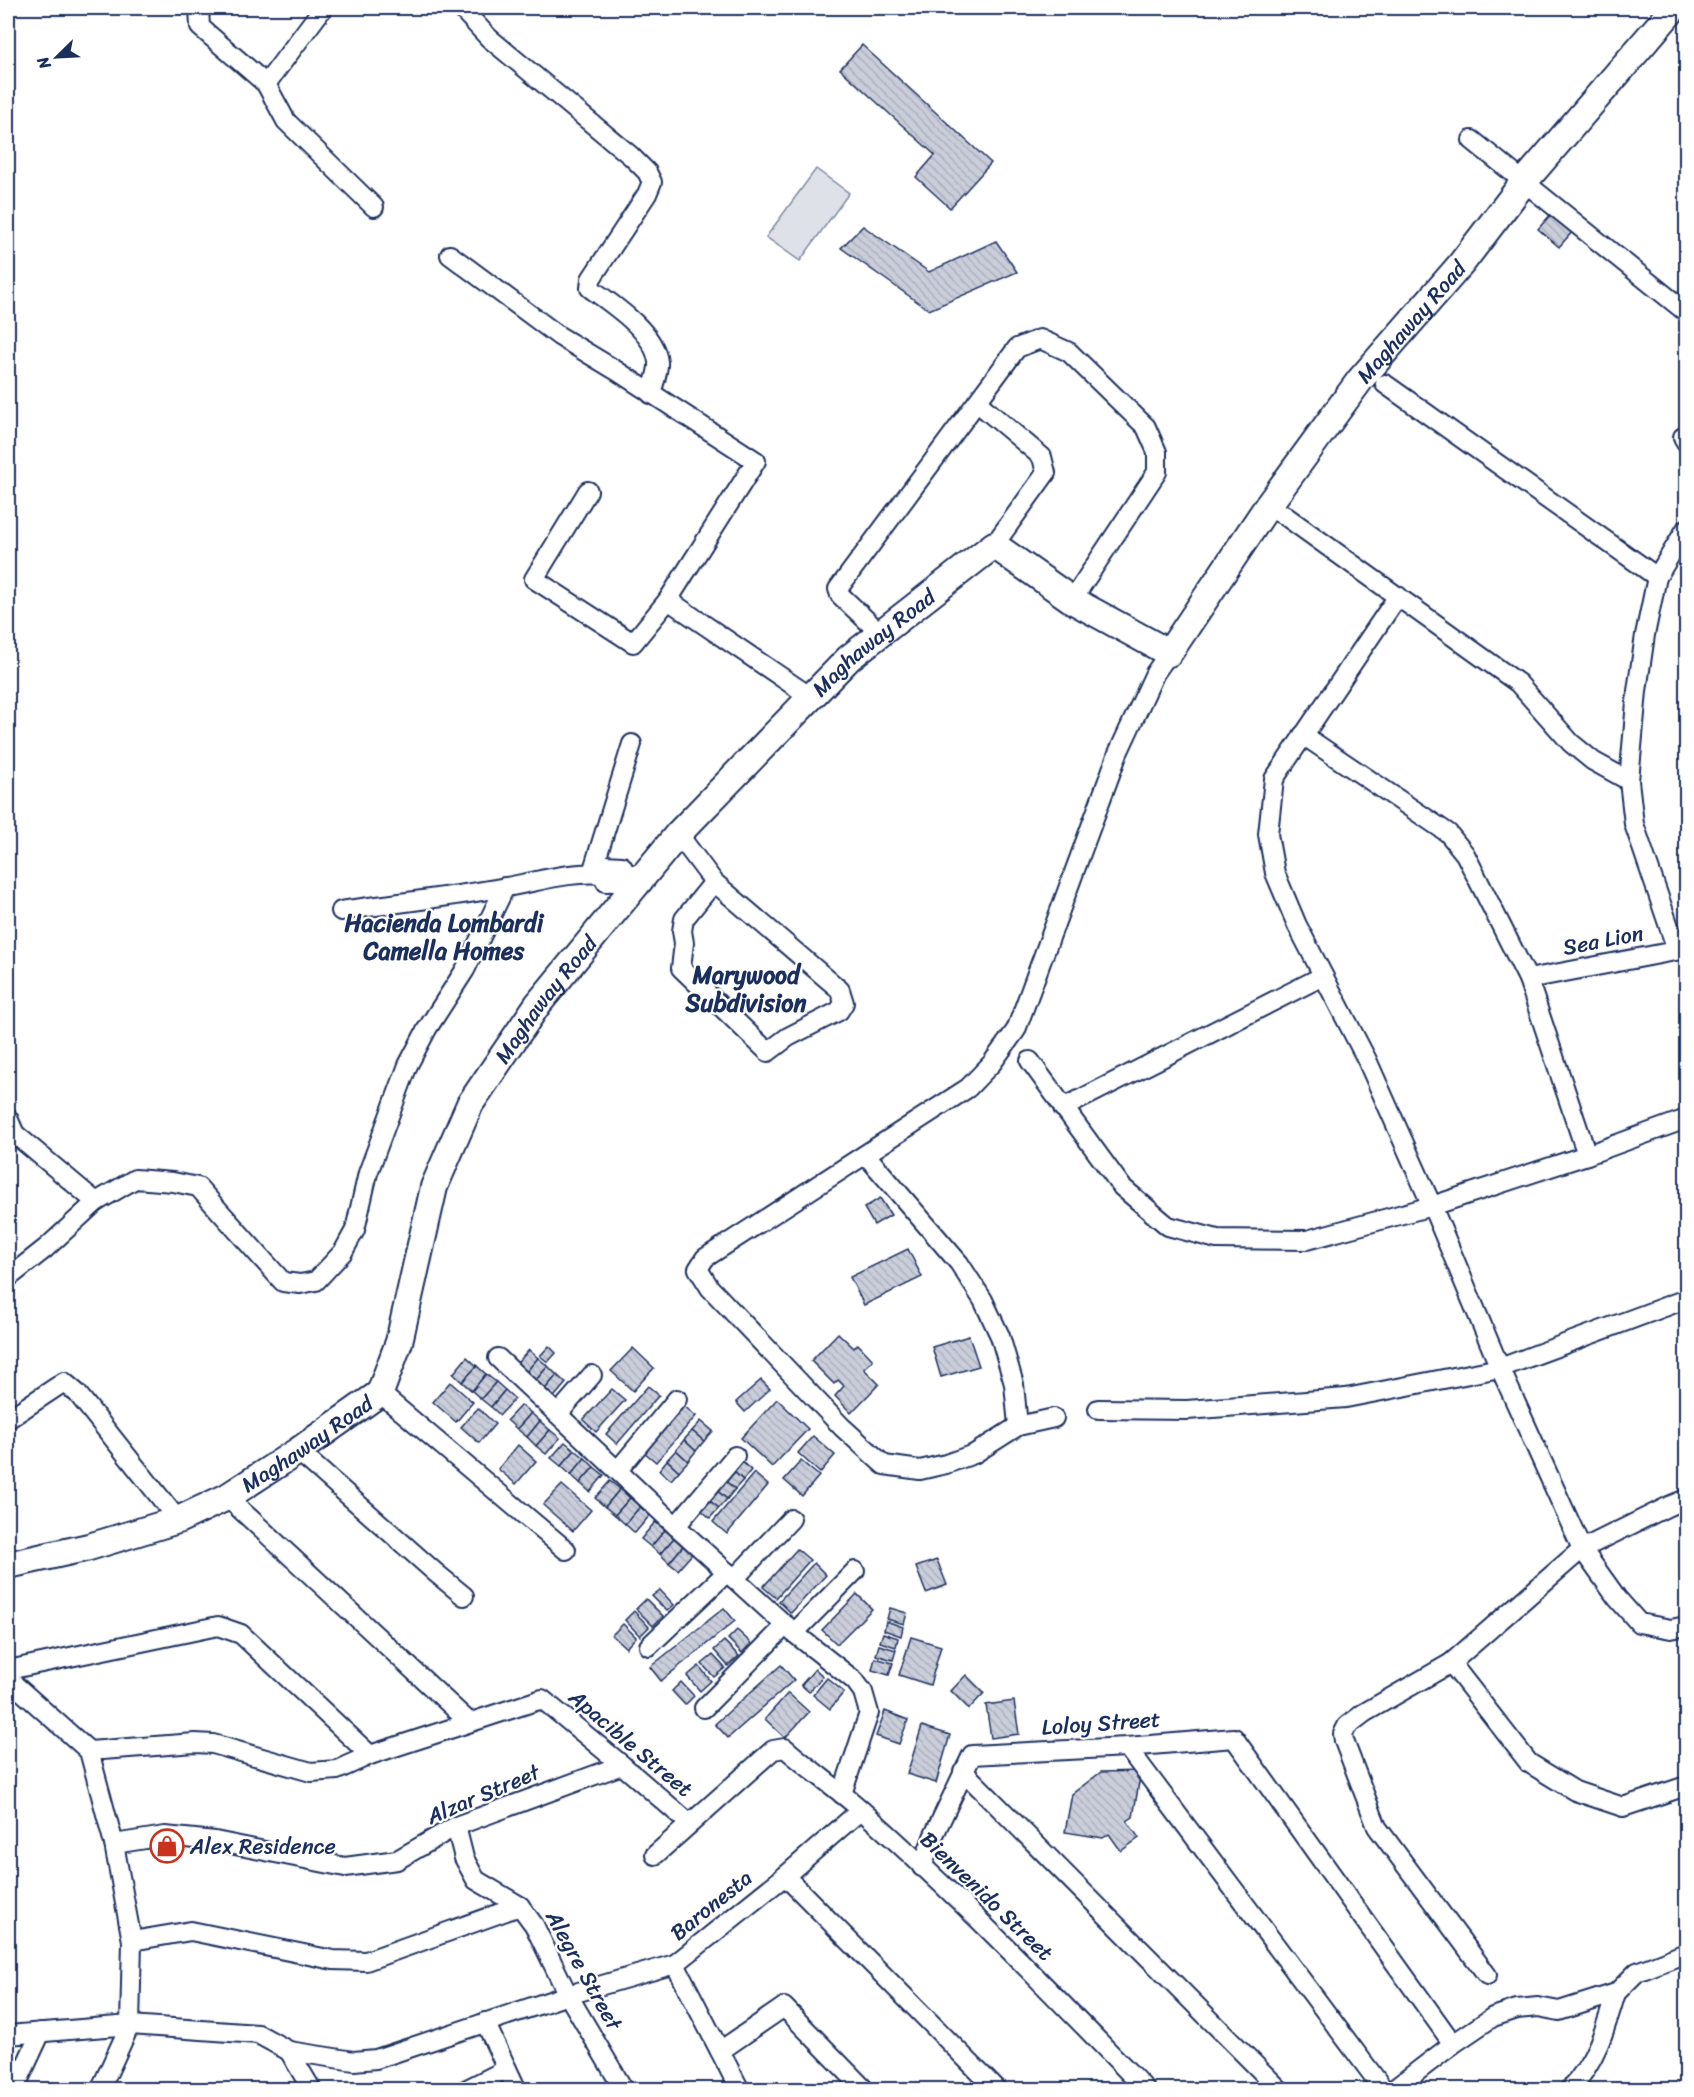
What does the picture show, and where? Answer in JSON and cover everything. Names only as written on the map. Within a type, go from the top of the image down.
[{"type":"street","points":[[200,8],[200,27],[266,84],[286,122],[374,207]]},
{"type":"street","points":[[266,84],[323,8]]},
{"type":"street","points":[[461,8],[489,38],[631,156],[652,182],[647,194],[591,279],[590,288],[639,326],[652,346],[658,364],[651,394]]},
{"type":"street","name":"Maghaway Road","points":[[1018,1426],[974,1454],[946,1464],[920,1470],[884,1465],[842,1427],[701,1276],[698,1269],[705,1258],[968,1088],[992,1063],[1016,1030],[1118,753],[1155,673],[1267,507],[1360,380],[1461,264],[1524,182],[1674,8]]},
{"type":"street","points":[[1472,140],[1686,312]]},
{"type":"street","points":[[450,255],[560,336],[756,461],[668,600],[633,643],[534,579],[588,491]]},
{"type":"street","points":[[881,634],[840,595],[838,589],[1017,348],[1040,339],[1069,352],[1146,426],[1157,452],[1157,472],[1072,600]]},
{"type":"street","points":[[1385,384],[1657,577]]},
{"type":"street","points":[[978,403],[1042,457],[1046,473],[994,545],[1072,600],[1169,653]]},
{"type":"street","points":[[1267,507],[1284,515],[1518,682],[1571,743],[1593,761],[1629,781]]},
{"type":"street","points":[[1682,950],[1634,824],[1629,781],[1637,690],[1657,577],[1686,529]]},
{"type":"street","name":"Maghaway Road","points":[[8,1565],[89,1546],[178,1520],[227,1497],[381,1393],[399,1342],[434,1187],[470,1104],[538,1004],[635,874],[678,834],[849,658],[994,545]]},
{"type":"street","points":[[1398,596],[1274,779],[1268,834],[1275,873],[1297,925],[1367,1060],[1500,1368],[1582,1550],[1617,1598],[1639,1623],[1671,1629],[1686,1626]]},
{"type":"street","points":[[668,600],[812,698]]},
{"type":"street","points":[[1303,735],[1448,833],[1465,854],[1528,979],[1587,1155]]},
{"type":"street","points":[[597,873],[632,744]]},
{"type":"street","points":[[678,834],[714,882],[840,990],[844,1003],[839,1011],[788,1037],[768,1053],[681,968],[684,919],[714,882]]},
{"type":"street","points":[[597,873],[606,882],[621,881],[635,874]]},
{"type":"street","points":[[341,911],[557,877],[597,873]]},
{"type":"street","points":[[8,1278],[46,1248],[96,1202],[135,1179],[173,1182],[198,1187],[283,1282],[300,1284],[316,1281],[343,1252],[355,1230],[368,1173],[408,1065],[427,1029],[465,970],[505,887]]},
{"type":"street","name":"Sea Lion","points":[[1528,979],[1682,950]]},
{"type":"street","points":[[1063,1108],[1323,976]]},
{"type":"street","points":[[1030,1061],[1122,1187],[1168,1226],[1217,1239],[1307,1240],[1432,1206],[1587,1155],[1686,1119]]},
{"type":"street","points":[[8,1118],[11,1137],[96,1202]]},
{"type":"street","points":[[866,1155],[959,1263],[983,1300],[999,1336],[1014,1384],[1018,1426],[1054,1418]]},
{"type":"street","points":[[1098,1409],[1187,1410],[1346,1398],[1500,1368],[1686,1299]]},
{"type":"street","points":[[498,1358],[676,1526],[790,1629],[855,1681],[863,1692],[869,1713],[843,1794]]},
{"type":"street","points":[[558,1414],[592,1375]]},
{"type":"street","points":[[8,1419],[64,1382],[77,1393],[178,1520]]},
{"type":"street","points":[[381,1393],[566,1550]]},
{"type":"street","points":[[618,1470],[677,1399]]},
{"type":"street","points":[[298,1451],[436,1574],[464,1596]]},
{"type":"street","points":[[676,1526],[735,1456]]},
{"type":"street","points":[[89,1751],[195,1743],[213,1744],[311,1772],[337,1770],[370,1755],[469,1722],[227,1497]]},
{"type":"street","points":[[1487,1975],[1377,1827],[1343,1734],[1347,1726],[1364,1713],[1451,1663],[1582,1550],[1686,1499]]},
{"type":"street","points":[[649,1646],[792,1519]]},
{"type":"street","points":[[704,1708],[855,1571]]},
{"type":"street","points":[[8,1670],[218,1626],[241,1634],[370,1755]]},
{"type":"street","points":[[1451,1663],[1529,1763],[1575,1791],[1623,1807],[1686,1786]]},
{"type":"street","points":[[8,1679],[89,1751],[114,1844],[132,1941],[130,2025],[100,2090]]},
{"type":"street","name":"Apacible Street","points":[[469,1722],[542,1699],[689,1823]]},
{"type":"street","name":"Loloy Street","points":[[963,1771],[972,1755],[1127,1747],[1234,1738],[1453,2044]]},
{"type":"street","points":[[1127,1747],[1384,2090]]},
{"type":"street","name":"Bienvenido Street","points":[[689,1823],[773,1750],[785,1748],[843,1794],[922,1867],[1032,1972],[1146,2090]]},
{"type":"street","name":"Alzar Street","points":[[114,1844],[165,1836],[215,1841],[345,1867],[397,1860],[456,1826],[622,1765]]},
{"type":"street","points":[[922,1867],[963,1771],[1280,2090]]},
{"type":"street","name":"Baronesta","points":[[289,2051],[354,2061],[376,2059],[568,1995],[675,1964],[785,1876],[861,1810]]},
{"type":"street","points":[[654,1855],[689,1823]]},
{"type":"street","name":"Alegre Street","points":[[456,1826],[464,1858],[476,1880],[520,1906],[534,1925],[568,1995],[624,2090]]},
{"type":"street","points":[[785,1876],[997,2090]]},
{"type":"street","points":[[132,1941],[191,1931],[333,1960],[366,1960],[520,1906]]},
{"type":"street","points":[[1393,2090],[1493,2017],[1517,2009],[1538,2007],[1559,2011],[1616,1993],[1637,1972],[1686,1953]]},
{"type":"street","points":[[675,1964],[740,2090]]},
{"type":"street","points":[[1569,2090],[1577,2081],[1604,2035],[1616,1993]]},
{"type":"street","points":[[720,2051],[783,2007],[866,2090]]},
{"type":"street","points":[[485,2022],[517,2090]]},
{"type":"street","points":[[8,2035],[130,2025],[258,2034],[289,2051],[308,2088]]},
{"type":"street","points":[[14,2090],[41,2032]]},
{"type":"street","points":[[465,2090],[507,2069]]},
{"type":"shaded area","points":[[816,169],[849,193],[800,261],[766,237]]},
{"type":"building","points":[[862,45],[991,163],[950,208],[916,177],[935,155],[840,69]]},
{"type":"building","points":[[1552,213],[1573,231],[1559,247],[1538,229]]},
{"type":"building","points":[[863,226],[929,272],[996,241],[1017,272],[929,310],[841,248]]},
{"type":"building","points":[[880,1198],[891,1215],[874,1225],[864,1208]]},
{"type":"building","points":[[908,1249],[922,1277],[864,1305],[850,1277]]},
{"type":"building","points":[[838,1333],[854,1348],[858,1344],[873,1360],[864,1369],[879,1384],[851,1413],[835,1396],[844,1386],[838,1380],[834,1384],[811,1361]]},
{"type":"building","points":[[969,1336],[979,1366],[941,1377],[932,1347]]},
{"type":"building","points":[[549,1346],[556,1353],[548,1362],[540,1356]]},
{"type":"building","points":[[633,1348],[654,1368],[633,1391],[611,1371]]},
{"type":"building","points":[[529,1350],[538,1358],[522,1377],[512,1369]]},
{"type":"building","points":[[467,1357],[477,1366],[462,1382],[453,1374]]},
{"type":"building","points":[[538,1358],[548,1366],[531,1386],[522,1377]]},
{"type":"building","points":[[477,1366],[486,1374],[472,1391],[462,1382]]},
{"type":"building","points":[[548,1366],[557,1375],[541,1394],[531,1386]]},
{"type":"building","points":[[486,1374],[496,1382],[481,1399],[472,1391]]},
{"type":"building","points":[[557,1375],[566,1383],[550,1402],[541,1394]]},
{"type":"building","points":[[761,1380],[770,1389],[745,1412],[736,1402]]},
{"type":"building","points":[[450,1382],[473,1402],[456,1422],[433,1402]]},
{"type":"building","points":[[496,1382],[505,1390],[491,1407],[481,1399]]},
{"type":"building","points":[[648,1386],[659,1395],[617,1444],[606,1434]]},
{"type":"building","points":[[612,1389],[625,1400],[596,1432],[583,1420]]},
{"type":"building","points":[[505,1390],[515,1399],[500,1415],[491,1407]]},
{"type":"building","points":[[777,1399],[808,1429],[772,1467],[741,1438]]},
{"type":"building","points":[[521,1405],[531,1413],[517,1429],[507,1420]]},
{"type":"building","points":[[684,1406],[696,1416],[656,1462],[644,1452]]},
{"type":"building","points":[[478,1408],[495,1424],[479,1443],[461,1427]]},
{"type":"building","points":[[531,1413],[540,1421],[527,1437],[517,1429]]},
{"type":"building","points":[[540,1421],[550,1430],[536,1446],[527,1437]]},
{"type":"building","points":[[701,1421],[713,1431],[704,1441],[692,1431]]},
{"type":"building","points":[[550,1430],[560,1438],[546,1454],[536,1446]]},
{"type":"building","points":[[692,1431],[704,1441],[696,1451],[684,1440]]},
{"type":"building","points":[[813,1436],[835,1455],[820,1473],[798,1453]]},
{"type":"building","points":[[684,1440],[696,1451],[688,1461],[676,1450]]},
{"type":"building","points":[[565,1442],[575,1450],[561,1466],[551,1458]]},
{"type":"building","points":[[518,1445],[536,1461],[516,1484],[498,1469]]},
{"type":"building","points":[[575,1450],[585,1458],[571,1475],[561,1466]]},
{"type":"building","points":[[676,1450],[688,1461],[679,1471],[667,1460]]},
{"type":"building","points":[[585,1458],[594,1467],[580,1483],[571,1475]]},
{"type":"building","points":[[739,1459],[751,1470],[743,1480],[731,1469]]},
{"type":"building","points":[[667,1460],[679,1471],[671,1480],[659,1470]]},
{"type":"building","points":[[801,1461],[819,1476],[802,1496],[784,1480]]},
{"type":"building","points":[[594,1467],[604,1475],[590,1492],[580,1483]]},
{"type":"building","points":[[731,1469],[743,1480],[735,1489],[722,1478]]},
{"type":"building","points":[[754,1473],[768,1485],[727,1534],[713,1522]]},
{"type":"building","points":[[722,1478],[735,1489],[727,1499],[714,1488]]},
{"type":"building","points":[[610,1481],[620,1489],[605,1507],[595,1498]]},
{"type":"building","points":[[562,1485],[591,1510],[573,1531],[543,1505]]},
{"type":"building","points":[[714,1488],[727,1499],[719,1508],[706,1498]]},
{"type":"building","points":[[620,1489],[630,1498],[615,1515],[605,1507]]},
{"type":"building","points":[[630,1498],[640,1507],[625,1524],[615,1515]]},
{"type":"building","points":[[706,1498],[719,1508],[710,1518],[698,1507]]},
{"type":"building","points":[[640,1507],[650,1515],[635,1533],[625,1524]]},
{"type":"building","points":[[655,1522],[665,1530],[651,1547],[641,1539]]},
{"type":"building","points":[[665,1530],[674,1538],[660,1554],[651,1547]]},
{"type":"building","points":[[674,1538],[683,1546],[669,1563],[660,1554]]},
{"type":"building","points":[[683,1546],[692,1554],[678,1570],[669,1563]]},
{"type":"building","points":[[797,1549],[810,1560],[776,1598],[763,1587]]},
{"type":"building","points":[[937,1560],[947,1585],[926,1593],[916,1567]]},
{"type":"building","points":[[814,1563],[826,1575],[791,1613],[779,1601]]},
{"type":"building","points":[[660,1590],[674,1605],[667,1611],[652,1596]]},
{"type":"building","points":[[857,1594],[872,1609],[837,1644],[822,1630]]},
{"type":"building","points":[[646,1599],[663,1616],[653,1626],[636,1609]]},
{"type":"building","points":[[724,1608],[735,1621],[661,1681],[650,1667]]},
{"type":"building","points":[[890,1608],[907,1613],[904,1624],[887,1619]]},
{"type":"building","points":[[634,1611],[649,1627],[640,1636],[625,1620]]},
{"type":"building","points":[[886,1621],[903,1627],[901,1636],[884,1630]]},
{"type":"building","points":[[623,1624],[636,1637],[626,1648],[612,1635]]},
{"type":"building","points":[[737,1630],[751,1643],[742,1653],[728,1639]]},
{"type":"building","points":[[883,1633],[898,1638],[896,1647],[880,1642]]},
{"type":"building","points":[[911,1637],[941,1646],[930,1685],[899,1675]]},
{"type":"building","points":[[724,1641],[739,1656],[728,1666],[714,1650]]},
{"type":"building","points":[[879,1645],[896,1650],[893,1660],[876,1655]]},
{"type":"building","points":[[713,1655],[725,1668],[714,1677],[702,1664]]},
{"type":"building","points":[[875,1658],[893,1663],[889,1675],[872,1670]]},
{"type":"building","points":[[781,1665],[794,1680],[728,1738],[715,1724]]},
{"type":"building","points":[[699,1666],[711,1681],[700,1691],[687,1676]]},
{"type":"building","points":[[815,1669],[823,1676],[809,1692],[801,1685]]},
{"type":"building","points":[[966,1675],[984,1693],[969,1709],[951,1691]]},
{"type":"building","points":[[827,1678],[844,1692],[830,1709],[813,1695]]},
{"type":"building","points":[[681,1682],[694,1696],[685,1705],[672,1691]]},
{"type":"building","points":[[788,1693],[809,1712],[785,1738],[765,1719]]},
{"type":"building","points":[[1014,1701],[1019,1734],[991,1738],[986,1705]]},
{"type":"building","points":[[885,1711],[908,1720],[899,1744],[876,1736]]},
{"type":"building","points":[[922,1726],[950,1735],[936,1783],[907,1774]]},
{"type":"building","points":[[1141,1771],[1133,1817],[1127,1821],[1139,1838],[1121,1851],[1109,1834],[1103,1838],[1065,1832],[1072,1794],[1101,1772]]},
{"type":"place","name":"Alex Residence","points":[[167,1846]]},
{"type":"district","name":"Hacienda Lombardi Camella Homes","points":[[444,937]]},
{"type":"district","name":"Marywood Subdivision","points":[[746,989]]}]
